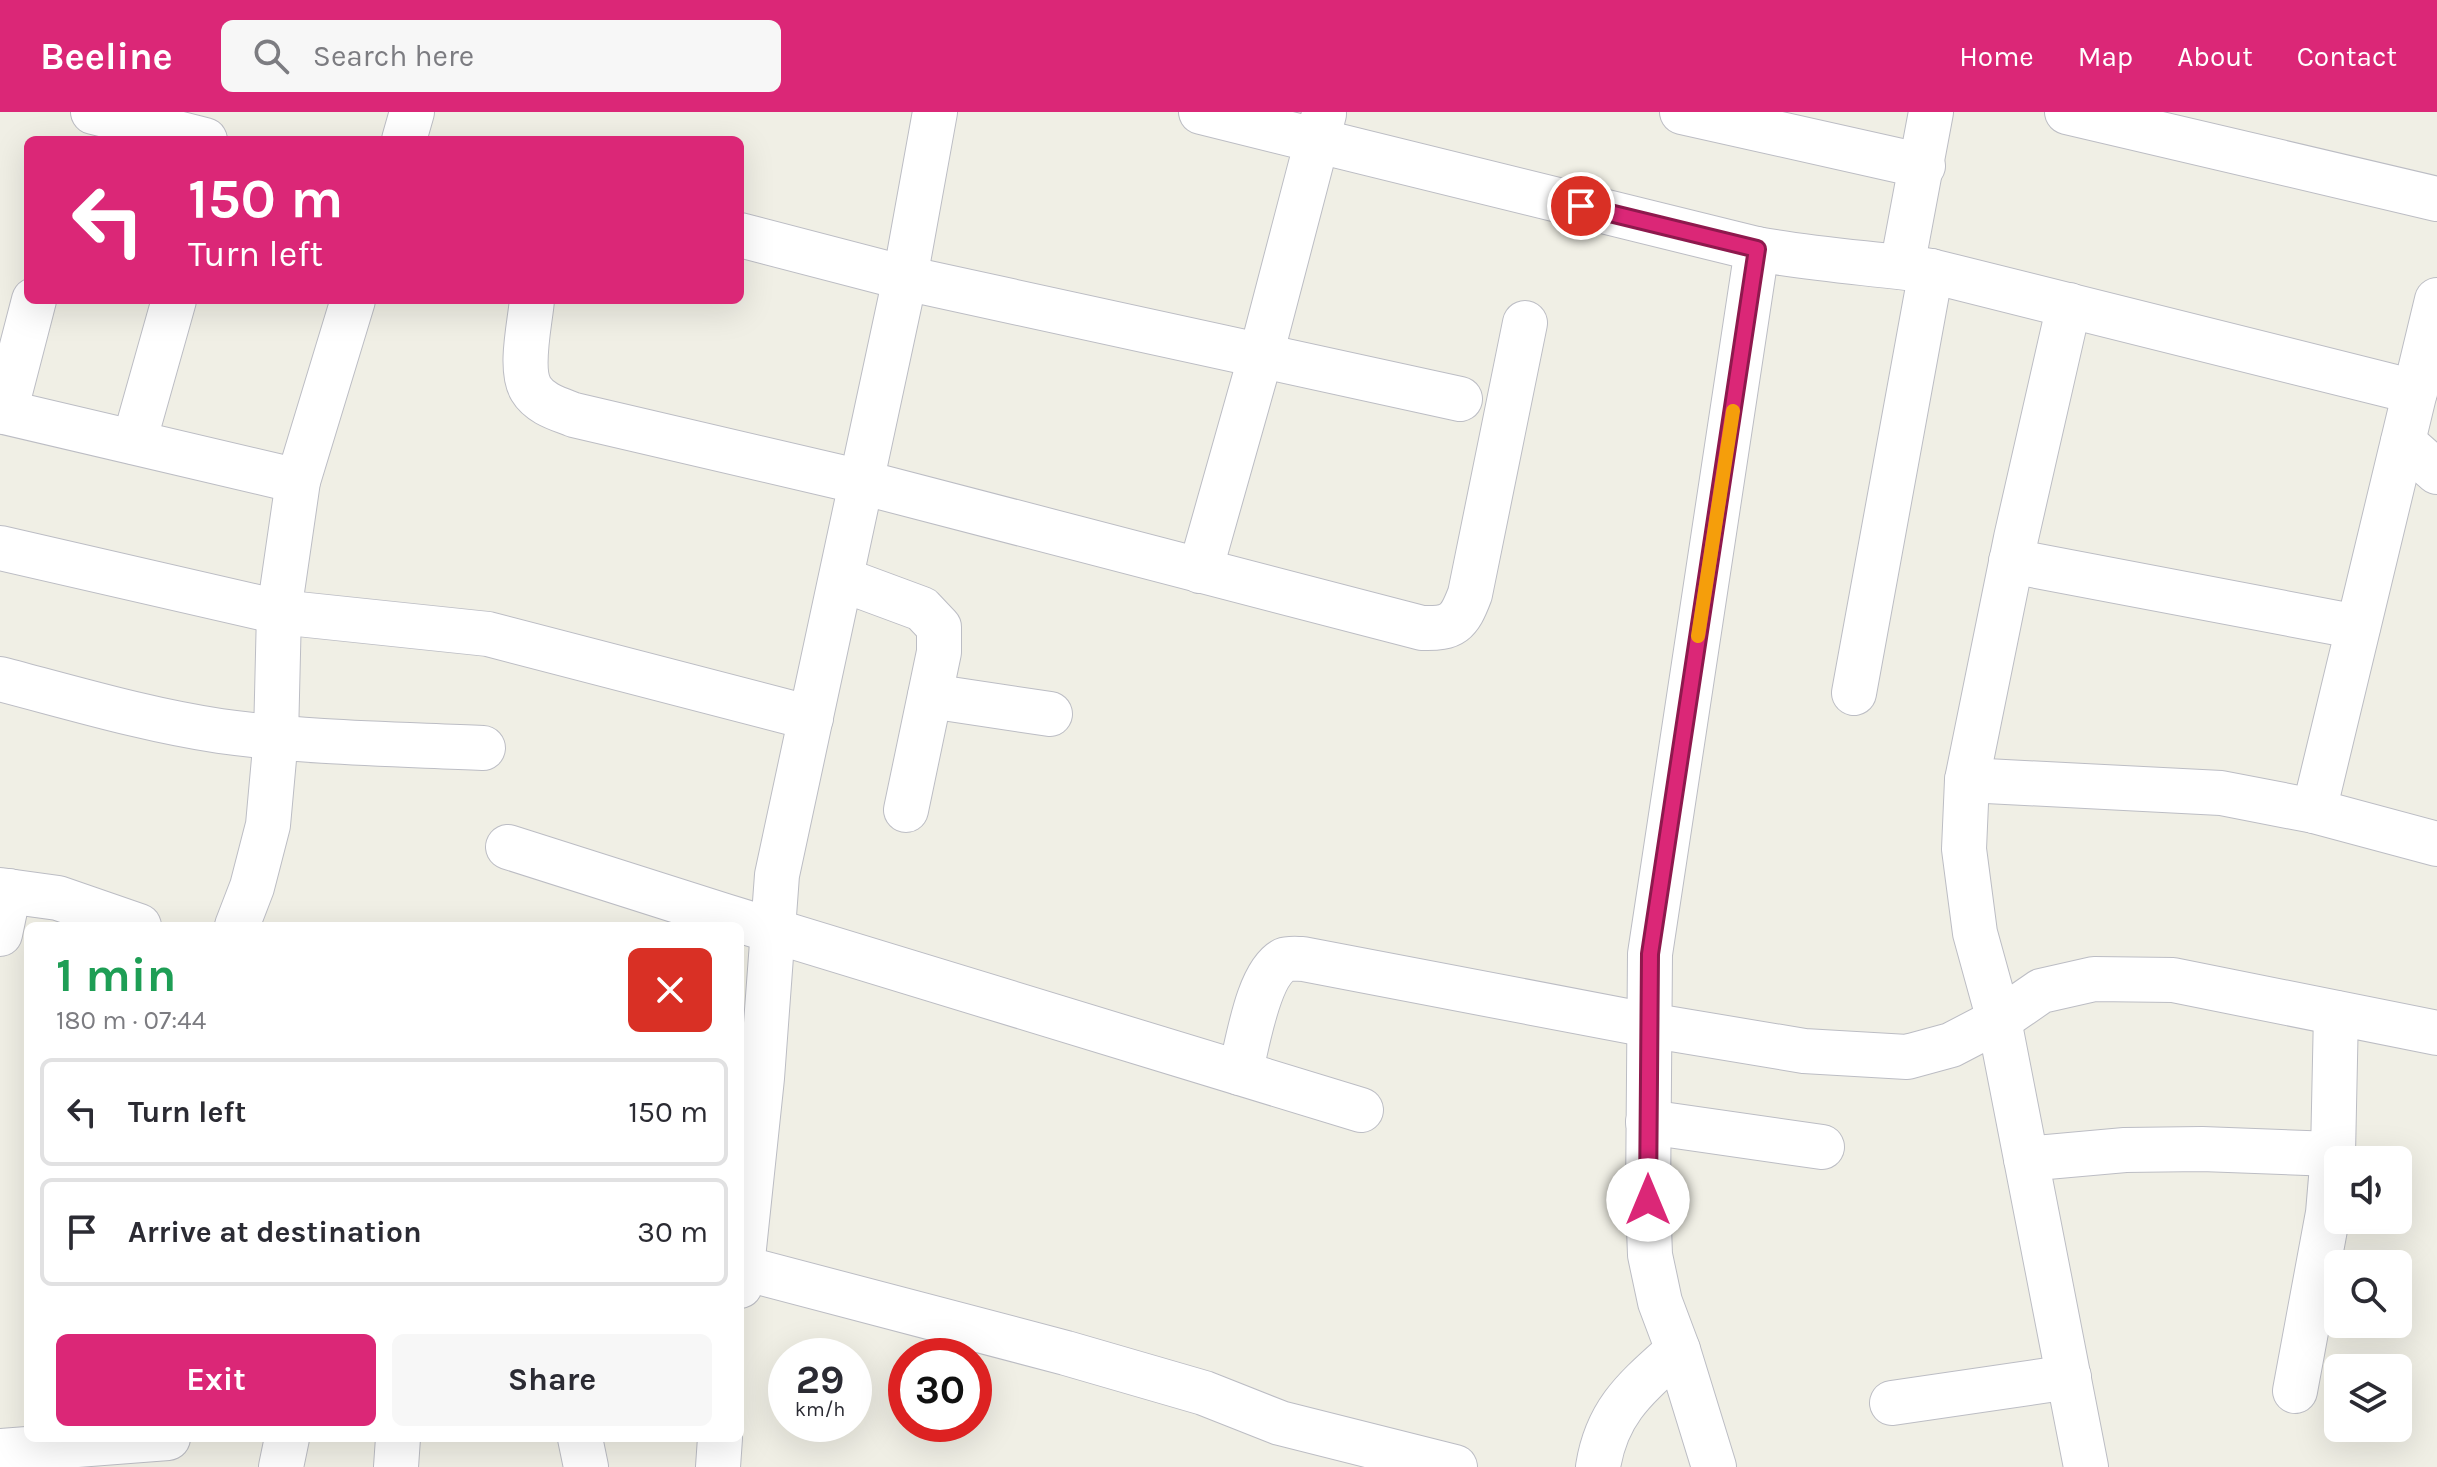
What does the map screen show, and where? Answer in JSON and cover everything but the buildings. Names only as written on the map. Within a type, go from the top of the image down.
[{"type":"street","points":[[76,136],[82,112]]},
{"type":"street","points":[[93,112],[189,136]]},
{"type":"street","points":[[220,136],[227,112]]},
{"type":"street","points":[[405,136],[412,112]]},
{"type":"street","points":[[744,1217],[751,1076],[777,875],[905,278],[935,112]]},
{"type":"street","points":[[1201,112],[1321,126],[1757,249],[1811,259],[1917,269],[2415,392]]},
{"type":"street","points":[[1682,112],[1923,166]]},
{"type":"street","points":[[1854,693],[1917,269],[1923,166],[1931,112]]},
{"type":"street","points":[[2067,112],[2148,121],[2437,199]]},
{"type":"street","points":[[1200,571],[1321,126]]},
{"type":"street","points":[[744,236],[905,278],[1460,399]]},
{"type":"street","points":[[1714,1467],[1660,1302],[1650,1255],[1650,954],[1757,249]]},
{"type":"street","points":[[2314,811],[2437,300]]},
{"type":"street","points":[[33,304],[3,412],[298,481]]},
{"type":"street","points":[[134,442],[173,304]]},
{"type":"street","points":[[239,922],[252,887],[268,825],[276,737],[279,612],[298,481],[352,304]]},
{"type":"street","points":[[532,304],[525,367],[530,388],[547,405],[574,415],[861,482],[1422,628],[1444,629],[1461,616],[1470,594],[1525,323]]},
{"type":"street","points":[[2069,305],[2011,561],[1967,780],[1964,849],[1975,933],[1999,1020],[2086,1467]]},
{"type":"street","points":[[2403,442],[2437,472]]},
{"type":"street","points":[[0,548],[279,612],[488,634],[811,718]]},
{"type":"street","points":[[2011,561],[2358,627]]},
{"type":"street","points":[[841,579],[922,609],[939,627],[939,652],[906,810]]},
{"type":"street","points":[[0,679],[134,714],[219,731],[483,748]]},
{"type":"street","points":[[930,696],[1050,714]]},
{"type":"street","points":[[1967,780],[2221,793],[2314,811],[2437,844]]},
{"type":"street","points":[[508,847],[743,922]]},
{"type":"street","points":[[0,934],[4,890],[58,898],[127,922]]},
{"type":"street","points":[[744,922],[1361,1110]]},
{"type":"street","points":[[1240,1073],[1260,997],[1271,972],[1286,959],[1303,959],[1648,1025],[1804,1051],[1907,1057],[1951,1045],[1999,1020],[2041,991],[2094,979],[2173,980],[2437,1033]]},
{"type":"street","points":[[2333,1146],[2336,1013]]},
{"type":"street","points":[[1648,1122],[1822,1147]]},
{"type":"street","points":[[2026,1159],[2125,1150],[2202,1149],[2324,1154]]},
{"type":"street","points":[[2295,1391],[2324,1234]]},
{"type":"street","points":[[744,1278],[1066,1353],[1204,1393],[1280,1423],[1455,1467]]},
{"type":"street","points":[[1598,1467],[1612,1422],[1628,1395],[1678,1350]]},
{"type":"street","points":[[1892,1403],[2069,1377]]},
{"type":"street","points":[[0,1451],[83,1450],[140,1442]]},
{"type":"street","points":[[281,1467],[286,1442]]},
{"type":"street","points":[[396,1467],[398,1442]]},
{"type":"street","points":[[581,1442],[586,1467]]},
{"type":"street","points":[[718,1467],[720,1442]]},
{"type":"slow traffic","points":[[1698,636],[1733,411]]},
{"type":"route","points":[[1581,206],[1757,249],[1650,954],[1648,1200]]}]
